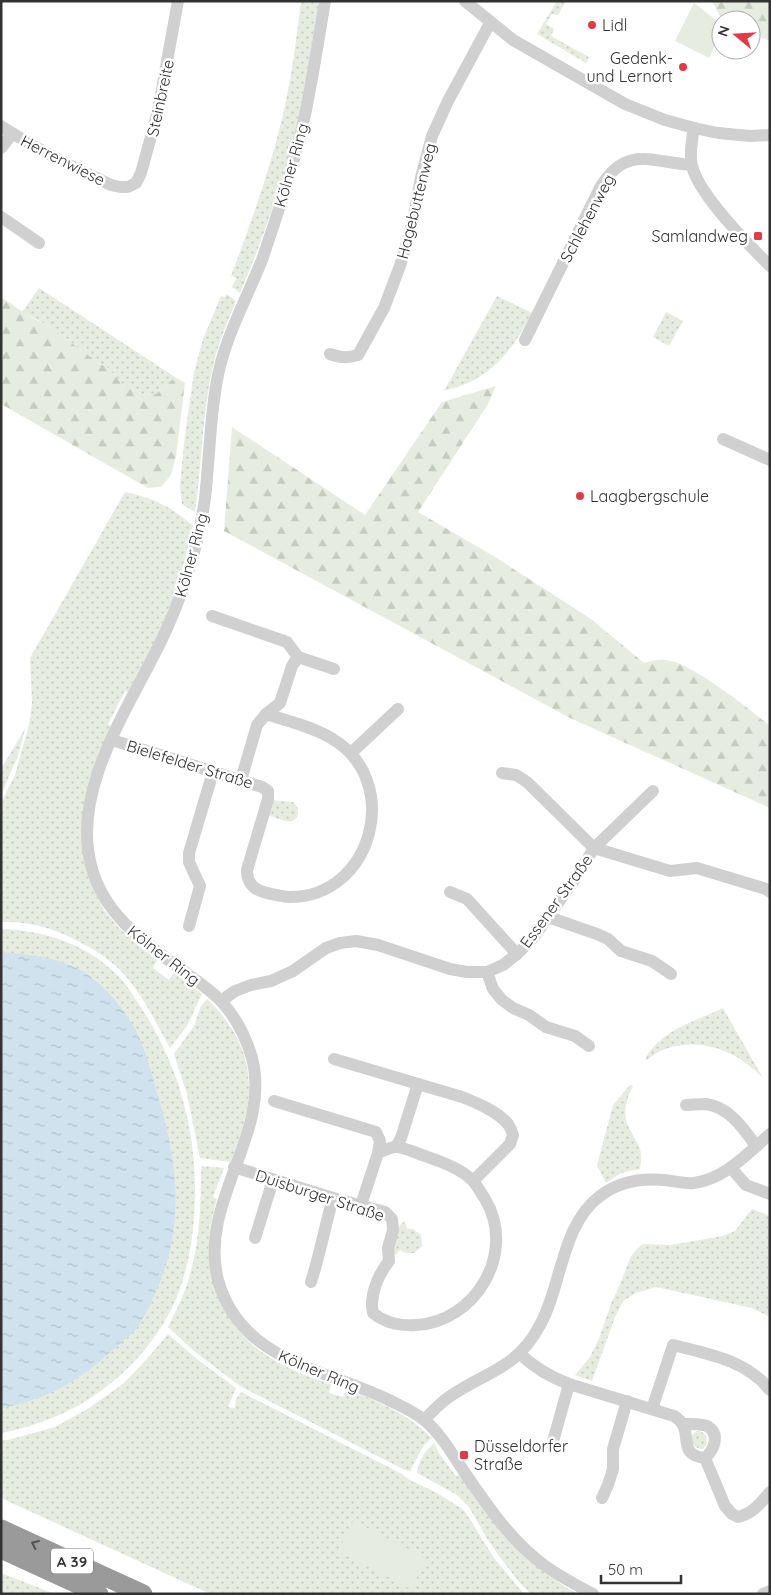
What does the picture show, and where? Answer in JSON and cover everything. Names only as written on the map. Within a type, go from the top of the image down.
[{"type":"highway","name":"A 39","points":[[1,1529],[142,1594]]},
{"type":"highway","name":"A 39","points":[[1,1549],[99,1594]]},
{"type":"street","name":"Steinbreite","points":[[128,187],[136,183],[141,173],[158,111],[178,1]]},
{"type":"street","name":"Kölner Ring","points":[[325,1],[307,104],[295,157],[261,261],[230,332],[220,366],[215,394],[201,524],[189,571],[180,600],[166,632],[124,713],[100,767],[94,788],[87,838],[91,865],[98,885],[122,922],[148,945],[208,989],[231,1012],[243,1033],[252,1059],[255,1096],[248,1132],[234,1167],[216,1224],[215,1253],[218,1279],[228,1304],[242,1325],[265,1347],[289,1361],[375,1393],[424,1420],[439,1436],[495,1516],[515,1540],[540,1563],[593,1594]]},
{"type":"street","points":[[465,1],[513,40],[625,104],[664,120],[694,128],[718,133],[750,136],[770,135]]},
{"type":"street","name":"Hagebuttenweg","points":[[330,354],[340,358],[348,358],[358,354],[384,308],[400,266],[412,225],[421,177],[432,136],[448,101],[490,23]]},
{"type":"street","points":[[694,128],[691,165],[697,179],[708,196],[744,240],[770,266]]},
{"type":"street","name":"Herrenwiese","points":[[6,130],[70,166],[120,187],[128,187]]},
{"type":"street","points":[[1,148],[6,130]]},
{"type":"street","name":"Schlehenweg","points":[[525,340],[601,186],[614,168],[638,158],[691,165]]},
{"type":"street","points":[[1,217],[40,243]]},
{"type":"street","points":[[723,439],[770,460]]},
{"type":"street","points":[[212,616],[287,642],[298,657],[334,668]]},
{"type":"street","points":[[241,780],[257,725],[266,714],[280,703],[292,666],[298,657]]},
{"type":"street","points":[[266,714],[320,732],[351,752],[398,709]]},
{"type":"street","name":"Bielefelder Straße","points":[[112,740],[241,780],[268,791],[268,799],[247,870],[248,881],[254,889],[261,892],[289,897],[319,891],[334,883],[347,873],[360,857],[369,836],[373,817],[372,797],[362,768],[351,752]]},
{"type":"street","points":[[189,926],[200,886],[189,862],[189,853],[214,772]]},
{"type":"street","points":[[502,773],[516,775],[527,782],[594,848],[670,871],[697,868],[766,889],[770,892]]},
{"type":"street","name":"Essener Straße","points":[[221,1001],[235,991],[271,981],[293,971],[326,948],[340,943],[356,941],[378,945],[450,969],[467,972],[487,972],[503,965],[533,938],[577,876],[594,848],[653,791]]},
{"type":"street","points":[[450,892],[467,899],[517,954]]},
{"type":"street","points":[[548,917],[608,939],[621,951],[652,961],[671,974]]},
{"type":"street","points":[[487,972],[493,989],[502,1000],[513,1008],[529,1015],[546,1027],[575,1036],[590,1046]]},
{"type":"street","points":[[334,1059],[462,1097],[493,1112],[508,1124],[513,1134],[510,1144],[473,1181],[454,1167],[396,1146]]},
{"type":"street","points":[[378,1153],[396,1146],[401,1138],[418,1084]]},
{"type":"street","points":[[274,1101],[376,1132],[380,1141],[378,1153],[361,1205]]},
{"type":"street","points":[[686,1105],[706,1104],[721,1109],[735,1118],[756,1146]]},
{"type":"street","points":[[424,1420],[449,1396],[500,1368],[520,1354],[530,1342],[547,1312],[573,1231],[585,1210],[598,1197],[612,1188],[630,1181],[652,1179],[696,1183],[712,1178],[731,1168],[770,1134]]},
{"type":"street","name":"Duisburger Straße","points":[[234,1167],[385,1212],[392,1219],[393,1230],[388,1248],[389,1262],[381,1272],[371,1304],[373,1313],[383,1321],[402,1325],[424,1325],[450,1317],[468,1302],[483,1284],[491,1266],[496,1237],[491,1210],[473,1181]]},
{"type":"street","points":[[731,1168],[746,1185],[770,1194]]},
{"type":"street","points":[[255,1238],[273,1180]]},
{"type":"street","points":[[311,1282],[333,1198]]},
{"type":"street","points":[[652,1409],[673,1345],[737,1364],[764,1382],[770,1390]]},
{"type":"street","points":[[520,1354],[536,1368],[553,1378],[674,1416],[682,1424],[686,1446],[691,1453],[705,1458],[711,1453],[715,1445],[716,1438],[712,1430],[698,1424],[682,1424]]},
{"type":"street","points":[[552,1445],[569,1384]]},
{"type":"street","points":[[602,1498],[613,1469],[613,1449],[627,1401]]},
{"type":"street","points":[[705,1458],[726,1506],[732,1514],[738,1517],[748,1515],[770,1492]]},
{"type":"street","points":[[764,1594],[770,1591]]},
{"type":"green space","points":[[301,1],[319,1],[299,118],[272,208],[240,293],[232,287],[236,278],[231,276],[258,200],[285,108]]},
{"type":"green space","points":[[557,1],[566,1],[558,15],[552,14],[546,24],[554,29],[551,36],[589,57],[586,63],[537,34]]},
{"type":"green space","points":[[712,1],[770,1],[770,41],[761,38],[761,10],[717,10]]},
{"type":"green space","points":[[694,3],[711,16],[711,54],[709,58],[675,41]]},
{"type":"green space","points":[[39,288],[175,377],[156,394],[144,395],[123,385],[108,368],[47,325],[22,312]]},
{"type":"green space","points":[[227,294],[236,301],[217,350],[209,384],[195,512],[182,504],[180,486],[194,372],[203,339],[221,296],[225,297]]},
{"type":"green space","points":[[497,296],[532,313],[526,324],[507,352],[491,369],[470,382],[444,391]]},
{"type":"green space","points":[[1,297],[32,318],[47,325],[108,368],[123,385],[144,395],[156,394],[175,377],[185,383],[176,456],[171,475],[161,487],[148,488],[1,404]]},
{"type":"green space","points":[[666,312],[683,321],[669,346],[653,337]]},
{"type":"green space","points":[[496,386],[488,404],[418,512],[495,557],[591,619],[644,663],[666,660],[690,669],[720,687],[770,726],[770,808],[570,718],[224,531],[232,427],[365,515],[442,402]]},
{"type":"green space","points":[[125,492],[162,504],[193,526],[180,578],[165,619],[128,692],[125,691],[108,724],[111,726],[92,775],[92,886],[104,910],[119,928],[157,960],[153,968],[169,980],[174,972],[202,994],[187,1026],[170,1048],[133,985],[107,959],[84,944],[55,931],[29,924],[1,922],[1,803],[15,775],[29,725],[32,704],[30,658]]},
{"type":"green space","points":[[26,727],[17,758],[1,795],[1,769]]},
{"type":"green space","points":[[272,800],[293,802],[297,806],[298,811],[296,818],[285,821],[268,815]]},
{"type":"green space","points":[[1,929],[34,932],[65,941],[80,948],[108,966],[129,989],[157,1034],[179,1087],[187,1114],[192,1142],[195,1200],[190,1250],[179,1292],[156,1335],[139,1356],[99,1392],[77,1406],[53,1418],[1,1433]]},
{"type":"green space","points":[[207,999],[236,1035],[242,1049],[249,1078],[247,1110],[231,1162],[200,1158],[187,1094],[174,1054],[194,1026],[201,1006]]},
{"type":"green space","points":[[723,1008],[763,1078],[735,1056],[713,1047],[702,1045],[690,1044],[667,1048],[647,1060],[645,1059],[660,1040],[670,1033]]},
{"type":"green space","points":[[630,1085],[633,1086],[626,1102],[625,1112],[629,1128],[640,1149],[640,1169],[621,1173],[606,1183],[597,1165],[613,1105]]},
{"type":"green space","points":[[201,1166],[224,1168],[213,1197],[217,1199],[211,1225],[209,1252],[215,1288],[230,1320],[241,1334],[269,1357],[296,1371],[331,1384],[329,1393],[343,1397],[346,1389],[381,1403],[423,1429],[432,1438],[424,1445],[410,1471],[240,1386],[195,1352],[168,1327],[187,1284],[196,1251]]},
{"type":"green space","points":[[752,1209],[770,1216],[770,1317],[752,1308],[656,1287],[636,1293],[623,1301],[615,1317],[592,1381],[575,1375],[590,1357],[599,1339],[612,1301],[631,1256],[642,1244],[670,1245],[723,1236],[735,1231]]},
{"type":"green space","points":[[405,1221],[407,1229],[413,1229],[421,1235],[422,1246],[414,1253],[406,1253],[400,1250],[395,1255],[393,1247],[395,1237],[399,1227]]},
{"type":"green space","points":[[168,1334],[198,1360],[236,1388],[228,1407],[235,1408],[236,1399],[241,1392],[402,1474],[464,1510],[494,1558],[524,1594],[210,1594],[1,1498],[1,1440],[8,1440],[55,1427],[89,1408],[123,1384]]},
{"type":"green space","points":[[696,1431],[706,1435],[707,1444],[703,1449],[693,1444],[691,1436]]},
{"type":"green space","points":[[434,1443],[456,1476],[460,1475],[541,1570],[578,1594],[531,1594],[520,1583],[488,1540],[469,1507],[457,1495],[417,1473],[422,1457]]},
{"type":"green space","points":[[353,1521],[426,1558],[411,1589],[338,1551]]},
{"type":"green space","points":[[1,1573],[55,1594],[1,1594]]},
{"type":"water","points":[[1,952],[23,954],[66,963],[93,979],[124,1011],[140,1039],[162,1111],[173,1162],[175,1213],[166,1264],[157,1289],[136,1329],[72,1382],[31,1401],[1,1408]]},
{"type":"place","name":"Lidl","points":[[592,25]]},
{"type":"place","name":"Gedenk- und Lernort","points":[[683,67]]},
{"type":"place","name":"Samlandweg","points":[[758,236]]},
{"type":"place","name":"Laagbergschule","points":[[580,496]]},
{"type":"place","name":"Düsseldorfer Straße","points":[[464,1455]]}]
